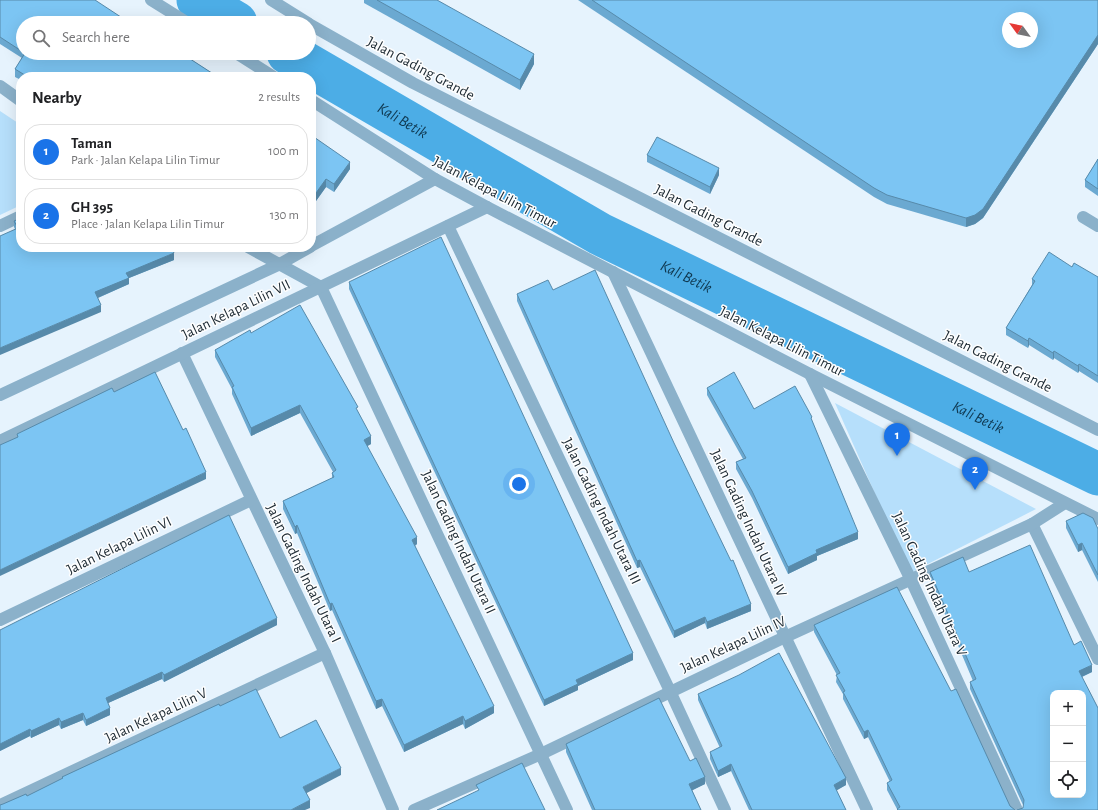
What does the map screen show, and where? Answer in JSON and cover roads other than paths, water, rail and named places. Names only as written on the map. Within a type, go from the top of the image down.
[{"type":"street","points":[[151,0],[177,16]]},
{"type":"street","name":"Jalan Gading Grande","points":[[271,0],[297,16]]},
{"type":"street","name":"Jalan Gading Grande","points":[[316,28],[413,83],[1098,430]]},
{"type":"street","points":[[247,60],[266,72]]},
{"type":"street","points":[[0,86],[16,97]]},
{"type":"street","name":"Jalan Kelapa Lilin Timur","points":[[316,103],[435,178],[488,207],[810,374],[1098,519]]},
{"type":"street","name":"Jalan Kelapa Lilin VII","points":[[316,244],[435,178]]},
{"type":"street","name":"Jalan Kelapa Lilin VII","points":[[0,442],[182,353],[488,207]]},
{"type":"street","points":[[1083,217],[1098,226]]},
{"type":"street","points":[[0,226],[16,218]]},
{"type":"street","name":"Jalan Gading Indah Utara III","points":[[448,226],[670,691],[725,810]]},
{"type":"street","points":[[257,252],[321,287]]},
{"type":"street","name":"Jalan Kelapa Lilin VII","points":[[0,395],[301,252]]},
{"type":"street","name":"Jalan Gading Indah Utara IV","points":[[613,272],[867,810]]},
{"type":"street","name":"Jalan Gading Indah Utara II","points":[[321,287],[567,810]]},
{"type":"street","name":"Jalan Gading Indah Utara I","points":[[182,353],[325,653],[393,810]]},
{"type":"street","name":"Jalan Gading Indah Utara V","points":[[810,374],[911,580],[1017,810]]},
{"type":"street","name":"Jalan Kelapa Lilin VI","points":[[0,620],[251,500]]},
{"type":"street","name":"Jalan Kelapa Lilin IV","points":[[414,810],[541,754],[785,637],[1032,524],[1065,503]]},
{"type":"street","points":[[1032,524],[1098,659]]},
{"type":"street","name":"Jalan Kelapa Lilin V","points":[[0,805],[325,653]]},
{"type":"waterway","name":"Kali Betik","points":[[198,0],[224,16]]},
{"type":"waterway","name":"Kali Betik","points":[[300,60],[600,234],[1098,474]]},
{"type":"place","name":"Taman","points":[[897,456]]},
{"type":"place","name":"GH 395","points":[[975,490]]}]
